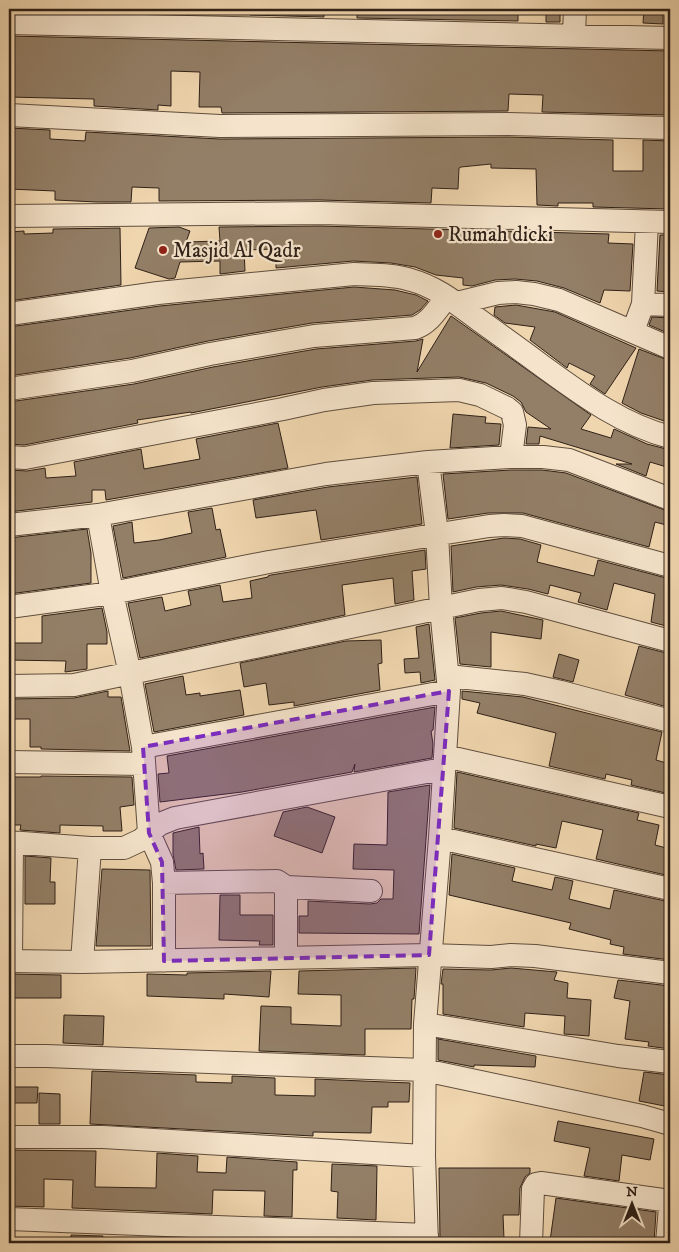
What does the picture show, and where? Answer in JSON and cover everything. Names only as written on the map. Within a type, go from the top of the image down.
[{"type":"street","points":[[574,34],[575,9]]},
{"type":"street","points":[[9,24],[574,34],[670,38]]},
{"type":"street","points":[[9,115],[220,126],[508,124],[670,128]]},
{"type":"street","points":[[9,216],[320,212],[670,222]]},
{"type":"street","points":[[633,330],[643,304],[647,222]]},
{"type":"street","points":[[9,314],[158,293],[354,274],[383,275],[410,280],[434,289],[452,300],[602,407],[626,420],[670,437]]},
{"type":"street","points":[[9,389],[132,371],[210,354],[314,336],[415,328],[430,320],[452,300],[498,293],[534,294],[559,300],[633,330],[670,348]]},
{"type":"street","points":[[643,304],[670,304]]},
{"type":"street","points":[[9,458],[25,458],[324,400],[373,393],[437,389],[459,390],[480,395],[507,408],[514,418],[511,457]]},
{"type":"street","points":[[9,525],[98,515],[326,474],[428,462],[511,457],[543,457],[569,460],[670,499]]},
{"type":"street","points":[[9,1219],[427,1239],[424,1156],[425,1024],[429,955],[440,838],[449,684],[441,608],[437,534],[428,462]]},
{"type":"street","points":[[98,515],[112,594],[130,674],[143,756],[149,833],[162,862],[164,883],[164,961]]},
{"type":"street","points":[[9,607],[112,594],[269,562],[437,534],[504,525],[522,526],[670,566]]},
{"type":"street","points":[[9,686],[74,685],[479,600],[502,598],[526,602],[670,641]]},
{"type":"street","points":[[9,762],[143,756],[449,684],[525,684],[670,721]]},
{"type":"street","points":[[670,807],[444,763],[175,818],[160,824],[142,840],[124,848],[90,848],[10,842],[10,961],[82,962],[286,957],[429,955],[490,957],[511,955],[535,956],[670,973]]},
{"type":"street","points":[[440,838],[670,889]]},
{"type":"street","points":[[82,962],[90,848]]},
{"type":"street","points":[[164,883],[278,881],[286,887],[371,891]]},
{"type":"street","points":[[286,887],[286,957]]},
{"type":"street","points":[[425,1024],[618,1056],[670,1062]]},
{"type":"street","points":[[9,1056],[424,1070],[642,1116],[670,1124]]},
{"type":"street","points":[[9,1137],[102,1137],[424,1156]]},
{"type":"street","points":[[531,1243],[533,1189],[536,1184],[541,1183],[670,1201]]},
{"type":"street","points":[[667,1243],[670,1207]]},
{"type":"highlighted area","points":[[449,691],[429,955],[164,961],[162,862],[149,833],[143,747]]},
{"type":"building","points":[[109,9],[170,9],[170,14],[109,12]]},
{"type":"building","points":[[251,9],[324,9],[324,17],[250,15]]},
{"type":"building","points":[[357,9],[518,9],[518,21],[357,18]]},
{"type":"building","points":[[546,9],[560,9],[560,22],[546,22]]},
{"type":"building","points":[[644,9],[663,9],[663,24],[643,23]]},
{"type":"building","points":[[9,36],[670,51],[670,115],[542,112],[543,95],[509,94],[508,111],[222,113],[221,107],[199,107],[200,72],[171,71],[171,106],[158,105],[158,110],[94,106],[94,99],[9,97]]},
{"type":"building","points":[[9,128],[50,130],[50,139],[85,141],[86,132],[220,139],[508,137],[613,140],[613,171],[643,171],[643,140],[670,141],[669,209],[593,207],[593,203],[558,203],[558,206],[537,205],[536,169],[491,168],[491,164],[459,168],[458,189],[432,188],[431,203],[320,200],[159,201],[159,188],[132,187],[131,202],[55,200],[55,191],[9,189]]},
{"type":"building","points":[[320,226],[609,234],[608,243],[633,244],[630,291],[604,290],[600,303],[564,288],[537,281],[495,280],[472,286],[463,285],[463,278],[436,275],[415,267],[391,263],[353,261],[276,268],[276,249],[244,250],[245,271],[220,274],[220,261],[180,262],[175,278],[169,279],[135,268],[149,228],[179,227],[190,231],[186,242],[220,241],[219,227]]},
{"type":"building","points":[[120,228],[121,285],[9,301],[9,232],[24,231],[24,234],[53,233],[53,229]]},
{"type":"building","points":[[660,235],[670,235],[670,292],[657,291]]},
{"type":"building","points":[[354,287],[395,290],[416,295],[428,301],[420,310],[412,315],[312,323],[208,341],[130,358],[9,376],[9,327],[160,306]]},
{"type":"building","points":[[516,305],[555,312],[636,348],[605,394],[590,384],[595,376],[569,363],[567,368],[530,340],[535,327],[505,323],[494,315],[495,307]]},
{"type":"building","points":[[451,316],[591,415],[581,429],[611,438],[614,429],[647,444],[670,450],[670,468],[650,462],[646,476],[616,464],[632,464],[540,436],[539,444],[526,444],[528,427],[551,429],[526,412],[521,402],[513,396],[486,383],[459,377],[372,380],[322,387],[191,413],[137,420],[138,423],[24,445],[9,444],[9,402],[134,384],[213,367],[316,349],[423,339],[417,372]]},
{"type":"building","points":[[652,317],[670,318],[670,334],[649,325]]},
{"type":"building","points":[[639,349],[670,361],[670,423],[641,413],[622,403]]},
{"type":"building","points":[[453,414],[486,417],[485,423],[501,424],[499,445],[450,448]]},
{"type":"building","points":[[278,423],[288,468],[106,500],[105,490],[92,490],[92,502],[9,512],[9,470],[27,471],[45,468],[46,478],[76,476],[74,462],[141,449],[144,469],[200,459],[196,439]]},
{"type":"building","points":[[542,470],[566,473],[670,512],[670,526],[655,522],[649,547],[523,513],[488,513],[448,519],[443,474]]},
{"type":"building","points":[[417,477],[422,524],[321,540],[316,510],[256,518],[253,500],[328,487]]},
{"type":"building","points":[[212,508],[216,530],[220,529],[226,557],[123,578],[113,526],[132,522],[134,543],[159,540],[192,533],[188,512]]},
{"type":"building","points":[[87,529],[91,553],[91,583],[9,594],[9,538]]},
{"type":"building","points":[[504,538],[520,539],[541,545],[537,562],[594,576],[598,560],[670,579],[670,627],[651,622],[655,594],[614,583],[607,610],[578,602],[581,593],[550,585],[548,594],[501,585],[476,587],[453,592],[451,546]]},
{"type":"building","points":[[425,550],[426,569],[412,571],[414,600],[395,604],[393,578],[342,585],[345,615],[140,658],[128,603],[162,597],[165,611],[191,605],[188,591],[220,585],[223,602],[252,598],[250,581],[271,575]]},
{"type":"building","points":[[102,608],[107,632],[107,644],[87,644],[87,669],[65,672],[66,661],[9,660],[9,643],[42,643],[42,616]]},
{"type":"building","points":[[501,611],[543,620],[541,639],[491,632],[491,667],[460,664],[455,618]]},
{"type":"building","points":[[429,624],[435,680],[421,683],[420,672],[405,673],[404,659],[419,658],[416,627]]},
{"type":"building","points":[[381,640],[382,663],[378,664],[380,690],[294,706],[294,702],[269,705],[266,683],[244,687],[240,663],[346,641]]},
{"type":"building","points":[[639,646],[670,654],[670,694],[667,707],[625,695]]},
{"type":"building","points":[[559,654],[579,660],[573,682],[553,677]]},
{"type":"building","points":[[183,676],[186,695],[200,693],[200,696],[240,690],[244,715],[154,732],[145,684]]},
{"type":"building","points":[[108,691],[108,697],[121,697],[130,751],[41,749],[41,747],[30,747],[30,719],[9,719],[9,699],[74,698]]},
{"type":"building","points":[[462,691],[523,697],[662,732],[656,760],[670,764],[670,794],[631,785],[632,780],[606,774],[605,779],[549,766],[556,733],[477,713],[480,703],[462,699]]},
{"type":"building","points":[[435,707],[433,730],[431,731],[433,744],[432,758],[354,772],[355,764],[352,772],[242,792],[160,802],[158,774],[169,773],[167,756]]},
{"type":"building","points":[[457,772],[639,813],[637,820],[659,825],[655,845],[670,849],[670,876],[596,859],[603,830],[562,821],[556,848],[536,844],[536,846],[454,828]]},
{"type":"building","points":[[9,777],[132,777],[134,805],[120,807],[122,831],[103,831],[103,826],[60,825],[60,833],[20,830],[21,825],[9,825]]},
{"type":"building","points":[[430,785],[419,934],[299,933],[299,916],[308,916],[308,901],[370,904],[377,903],[381,899],[393,899],[394,870],[353,869],[354,844],[387,845],[388,792]]},
{"type":"building","points":[[307,807],[335,817],[322,853],[274,836],[283,812]]},
{"type":"building","points":[[199,827],[200,854],[203,853],[204,869],[176,870],[173,854],[173,833]]},
{"type":"building","points":[[452,854],[515,868],[512,881],[552,890],[555,877],[573,881],[569,899],[610,909],[614,890],[670,902],[670,960],[623,954],[624,947],[610,944],[611,940],[569,929],[571,923],[449,895]]},
{"type":"building","points":[[25,856],[51,858],[50,882],[55,882],[55,904],[25,904]]},
{"type":"building","points":[[102,869],[150,870],[151,946],[96,946]]},
{"type":"building","points":[[220,895],[240,895],[240,915],[273,915],[273,945],[259,945],[260,941],[219,940]]},
{"type":"building","points":[[416,968],[411,1029],[365,1029],[365,1055],[259,1051],[261,1006],[291,1007],[291,1024],[341,1026],[341,995],[298,994],[299,971]]},
{"type":"building","points":[[511,968],[557,972],[554,980],[568,983],[567,998],[591,1000],[589,1036],[564,1034],[565,1016],[525,1013],[524,1027],[443,1014],[443,984],[441,984],[443,969],[491,970]]},
{"type":"building","points":[[271,971],[269,997],[224,994],[224,999],[147,996],[147,974],[187,975],[187,973]]},
{"type":"building","points":[[11,974],[61,975],[61,998],[11,998]]},
{"type":"building","points":[[618,980],[670,986],[670,1049],[648,1046],[649,1042],[625,1039],[630,1001],[614,998]]},
{"type":"building","points":[[64,1015],[104,1016],[103,1045],[63,1043]]},
{"type":"building","points":[[438,1039],[536,1056],[535,1067],[474,1065],[474,1067],[438,1060]]},
{"type":"building","points":[[92,1071],[196,1075],[196,1082],[232,1083],[232,1076],[275,1078],[275,1095],[315,1096],[315,1079],[410,1083],[409,1102],[388,1102],[388,1107],[372,1107],[371,1133],[313,1132],[313,1136],[90,1124]]},
{"type":"building","points":[[644,1072],[670,1075],[670,1107],[639,1101]]},
{"type":"building","points":[[9,1087],[38,1087],[37,1103],[9,1103]]},
{"type":"building","points":[[39,1093],[60,1094],[60,1124],[39,1124]]},
{"type":"building","points":[[558,1121],[654,1139],[650,1160],[622,1155],[619,1181],[584,1176],[590,1148],[554,1141]]},
{"type":"building","points":[[9,1150],[96,1151],[95,1187],[156,1188],[157,1153],[198,1156],[197,1172],[226,1173],[227,1157],[297,1162],[297,1170],[293,1170],[292,1217],[264,1216],[265,1191],[213,1190],[212,1214],[72,1208],[73,1180],[44,1179],[44,1207],[9,1206]]},
{"type":"building","points":[[332,1164],[377,1166],[376,1220],[337,1218],[338,1192],[331,1191]]},
{"type":"building","points":[[439,1168],[530,1168],[530,1173],[525,1177],[520,1188],[519,1215],[503,1215],[504,1239],[440,1240]]},
{"type":"building","points":[[556,1198],[656,1212],[654,1243],[569,1243],[550,1241]]},
{"type":"building","points":[[71,1235],[103,1236],[103,1243],[71,1243]]},
{"type":"building","points":[[176,1239],[192,1239],[192,1243],[176,1243]]},
{"type":"place","name":"Rumah dicki","points":[[438,234]]},
{"type":"place","name":"Masjid Al Qadr","points":[[163,250]]}]
